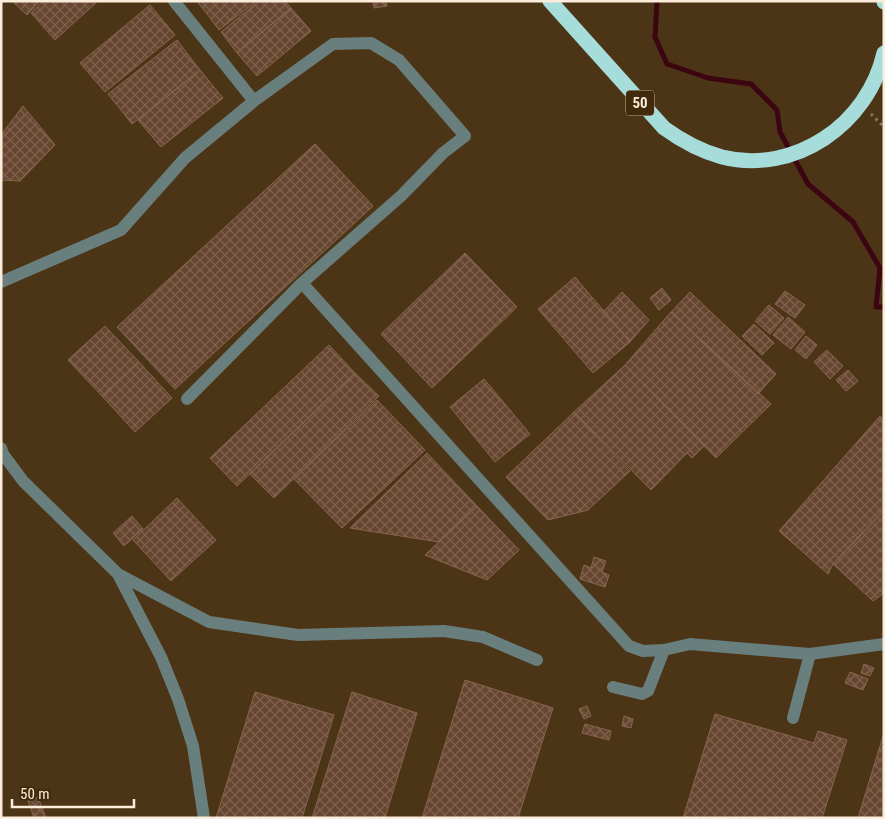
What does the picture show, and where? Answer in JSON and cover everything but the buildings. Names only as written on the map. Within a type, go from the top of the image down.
[{"type":"highway","name":"50","points":[[550,1],[664,128],[681,140],[703,151],[737,159],[758,160],[781,157],[803,150],[827,138],[846,123],[862,104],[872,89],[884,53]]},
{"type":"lane","points":[[174,1],[254,102]]},
{"type":"lane","points":[[1,282],[121,230],[185,158],[254,102],[333,44],[371,43],[399,60],[465,136],[443,153],[401,196],[302,283],[187,399]]},
{"type":"lane","points":[[302,283],[629,646],[643,651],[664,650],[690,644],[810,654],[884,644]]},
{"type":"lane","points":[[1,448],[3,454],[23,481],[118,574],[209,622],[298,635],[444,630],[483,637],[537,660]]},
{"type":"lane","points":[[118,574],[161,657],[178,700],[192,746],[204,818]]},
{"type":"lane","points":[[613,687],[642,694],[648,691],[664,650]]},
{"type":"lane","points":[[793,718],[810,654]]},
{"type":"waterway","points":[[657,1],[655,37],[667,64],[708,78],[751,84],[777,110],[780,132],[808,184],[853,222],[880,268],[876,307],[884,307]]}]
